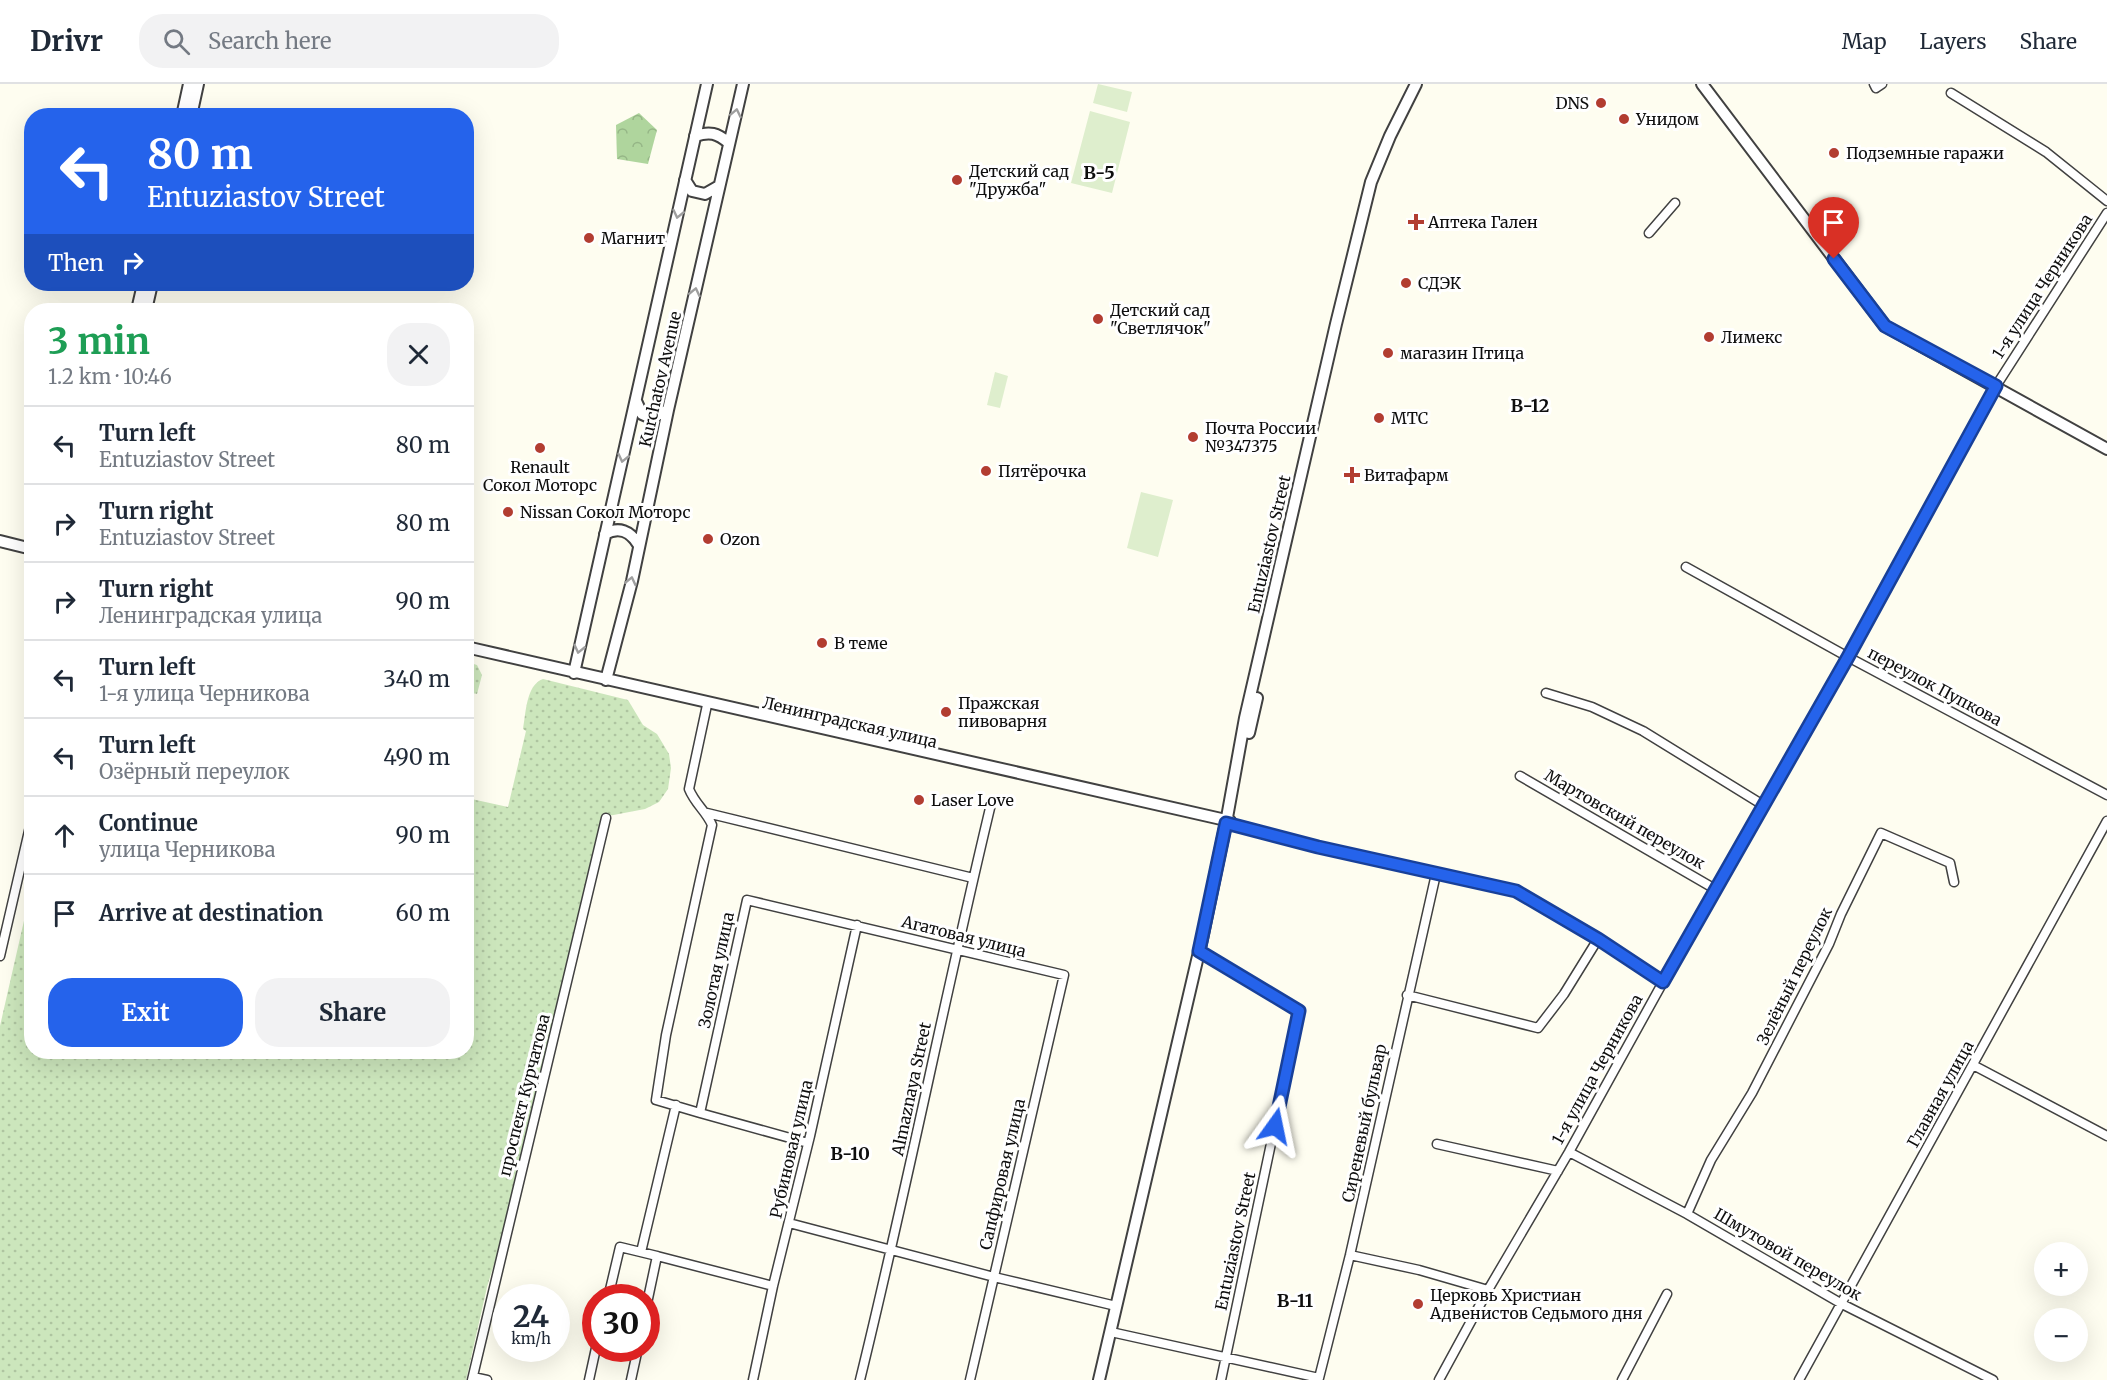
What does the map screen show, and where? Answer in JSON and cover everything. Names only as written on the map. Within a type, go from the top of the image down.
[{"type":"street","points":[[184,108],[189,84]]},
{"type":"street","points":[[192,108],[198,84]]},
{"type":"street","name":"Kurchatov Avenue","points":[[574,672],[707,84]]},
{"type":"street","name":"Kurchatov Avenue","points":[[606,679],[632,581],[668,410],[743,84]]},
{"type":"street","name":"Entuziastov Street","points":[[1099,1380],[1228,822],[1248,706],[1323,376],[1371,182],[1390,136],[1416,84]]},
{"type":"street","points":[[606,679],[1228,822],[1378,178],[1413,100],[1423,84]]},
{"type":"street","points":[[1696,84],[1842,276],[1851,283]]},
{"type":"street","points":[[1702,84],[1885,326],[2107,448]]},
{"type":"street","points":[[1951,93],[2046,153],[2107,201]]},
{"type":"street","points":[[695,136],[709,132],[720,135],[729,143]]},
{"type":"street","points":[[685,180],[692,191],[705,194],[719,186]]},
{"type":"street","points":[[1649,233],[1675,203]]},
{"type":"street","name":"1-я улица Черникова","points":[[1439,1380],[1848,657],[1996,386],[2107,213]]},
{"type":"street","points":[[636,401],[642,414],[651,418],[668,410]]},
{"type":"street","points":[[605,534],[617,530],[624,531],[630,533],[639,544]]},
{"type":"street","points":[[0,541],[24,546]]},
{"type":"street","name":"переулок Пупкова","points":[[1686,567],[1848,657],[2107,795]]},
{"type":"street","name":"Ленинградская улица","points":[[474,650],[606,679],[707,705],[1228,822],[1436,874],[1516,891],[1598,939],[1663,982]]},
{"type":"street","points":[[1546,693],[1592,707],[1643,731],[1763,805]]},
{"type":"street","points":[[707,705],[689,789],[698,807],[707,813],[973,878]]},
{"type":"street","name":"Мартовский переулок","points":[[1520,776],[1715,889]]},
{"type":"street","name":"Almaznaya Street","points":[[860,1380],[892,1249],[991,804]]},
{"type":"street","points":[[707,813],[712,825],[666,1035],[656,1100],[808,1143]]},
{"type":"street","name":"проспект Курчатова","points":[[472,1378],[606,818]]},
{"type":"street","name":"Главная улица","points":[[1799,1380],[2107,821]]},
{"type":"street","name":"Зелёный переулок","points":[[1687,1214],[1711,1160],[1752,1093],[1829,944],[1841,914],[1881,833],[1950,863],[1954,882]]},
{"type":"street","points":[[0,956],[24,852]]},
{"type":"street","name":"Сиреневый бульвар","points":[[1226,1356],[1319,1378],[1350,1255],[1436,874]]},
{"type":"street","name":"Золотая улица","points":[[700,1113],[747,900],[857,926]]},
{"type":"street","name":"Агатовая улица","points":[[857,926],[1064,975]]},
{"type":"street","name":"Рубиновая улица","points":[[753,1380],[857,926]]},
{"type":"street","points":[[1407,995],[1538,1028],[1564,994],[1598,939]]},
{"type":"street","name":"Entuziastov Street","points":[[1199,951],[1299,1011],[1221,1380]]},
{"type":"street","name":"Сапфировая улица","points":[[970,1380],[1064,975]]},
{"type":"street","points":[[1973,1065],[2107,1136]]},
{"type":"street","points":[[641,1252],[676,1105]]},
{"type":"street","points":[[1437,1144],[1558,1171]]},
{"type":"street","name":"Шмутовой переулок","points":[[1569,1152],[1687,1214],[1842,1304],[1993,1380]]},
{"type":"street","points":[[789,1223],[994,1277],[1116,1306]]},
{"type":"street","points":[[611,1284],[620,1247],[773,1286]]},
{"type":"street","points":[[1350,1255],[1419,1270],[1488,1290]]},
{"type":"street","points":[[651,1284],[657,1256]]},
{"type":"street","points":[[1622,1380],[1667,1294]]},
{"type":"street","points":[[1111,1332],[1226,1356]]},
{"type":"street","points":[[589,1380],[593,1362]]},
{"type":"street","points":[[631,1380],[635,1362]]},
{"type":"street","points":[[472,1378],[487,1380]]},
{"type":"green space","points":[[1098,84],[1132,92],[1127,112],[1093,103]]},
{"type":"green space","points":[[1090,111],[1130,122],[1112,193],[1071,183]]},
{"type":"green space","points":[[639,113],[657,130],[648,164],[617,159],[616,125]]},
{"type":"green space","points":[[995,372],[1008,376],[1000,408],[987,405]]},
{"type":"green space","points":[[1141,492],[1173,500],[1158,557],[1127,548]]},
{"type":"green space","points":[[474,664],[477,665],[482,675],[477,694],[474,693]]},
{"type":"green space","points":[[543,679],[628,700],[643,725],[657,734],[669,754],[671,768],[668,789],[659,802],[645,809],[603,817],[466,1380],[0,1380],[0,1026],[24,921],[24,1059],[474,1059],[474,800],[508,807],[526,731],[523,729],[528,700],[537,682]]},
{"type":"place","name":"DNS","points":[[1601,103]]},
{"type":"place","name":"Унидом","points":[[1624,119]]},
{"type":"place","name":"Подземные гаражи","points":[[1834,153]]},
{"type":"place","name":"Детский сад \"Дружба\"","points":[[957,180]]},
{"type":"place","name":"Аптека Гален","points":[[1416,222]]},
{"type":"place","name":"Магнит","points":[[589,238]]},
{"type":"place","name":"СДЭК","points":[[1406,283]]},
{"type":"place","name":"Детский сад \"Светлячок\"","points":[[1098,319]]},
{"type":"place","name":"Лимекс","points":[[1709,337]]},
{"type":"place","name":"магазин Птица","points":[[1388,353]]},
{"type":"place","name":"МТС","points":[[1379,418]]},
{"type":"place","name":"Почта России №347375","points":[[1193,437]]},
{"type":"place","name":"Renault Сокол Моторс","points":[[540,448]]},
{"type":"place","name":"Пятёрочка","points":[[986,471]]},
{"type":"place","name":"Витафарм","points":[[1352,475]]},
{"type":"place","name":"Nissan Сокол Моторс","points":[[508,512]]},
{"type":"place","name":"Ozon","points":[[708,539]]},
{"type":"place","name":"В теме","points":[[822,643]]},
{"type":"place","name":"Пражская пивоварня","points":[[946,712]]},
{"type":"place","name":"Laser Love","points":[[919,800]]},
{"type":"place","name":"Церковь Христиан Адвенистов Седьмого дня","points":[[1418,1304]]},
{"type":"district","name":"В-5","points":[[1099,172]]},
{"type":"district","name":"В-12","points":[[1530,405]]},
{"type":"district","name":"В-10","points":[[850,1153]]},
{"type":"district","name":"В-11","points":[[1295,1300]]},
{"type":"route","points":[[1275,1126],[1299,1011],[1199,951],[1226,823],[1318,847],[1516,891],[1598,939],[1663,982],[1848,657],[1996,386],[1885,326],[1834,259]]}]
